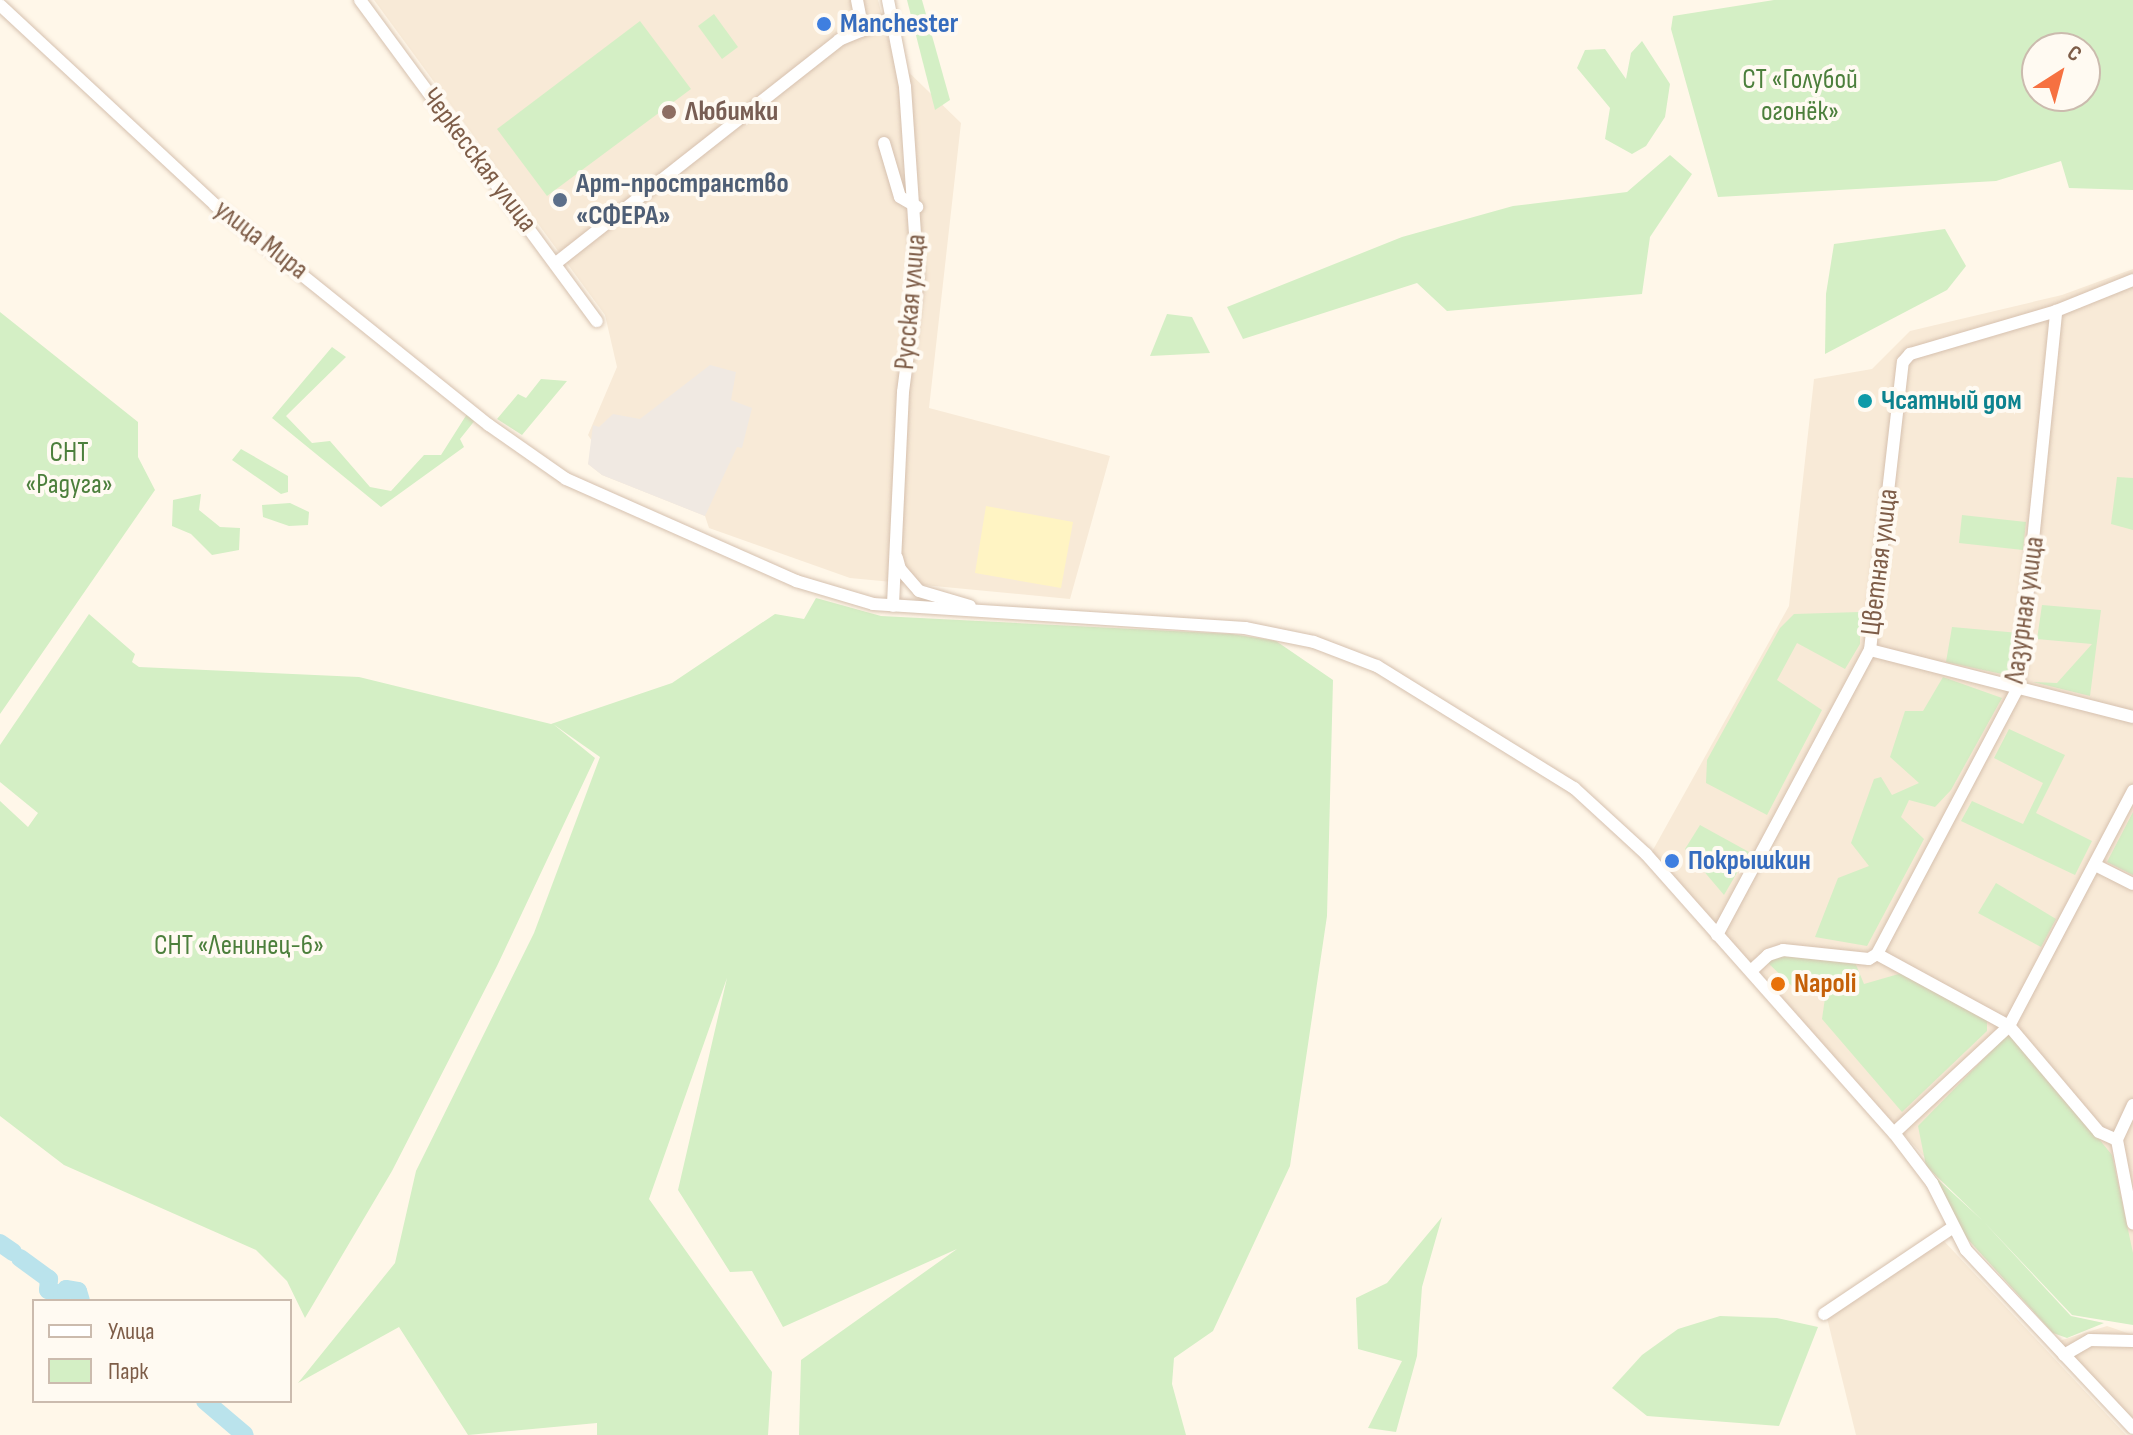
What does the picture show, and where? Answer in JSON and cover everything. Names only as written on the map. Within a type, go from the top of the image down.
[{"type":"street","name":"Черкесская улица","points":[[360,0],[597,321]]},
{"type":"street","points":[[857,0],[863,30]]},
{"type":"street","name":"Русская улица","points":[[888,0],[905,87],[917,207],[918,278],[903,392],[893,538],[893,606]]},
{"type":"street","name":"улица Мира","points":[[0,5],[215,205],[566,479],[796,581],[893,606],[992,612]]},
{"type":"street","points":[[556,263],[839,40],[892,18]]},
{"type":"street","points":[[884,143],[900,197],[917,207]]},
{"type":"street","points":[[2056,311],[2133,280]]},
{"type":"street","name":"Цветная улица","points":[[1717,935],[1870,650],[1903,362],[1910,354],[2056,311]]},
{"type":"street","name":"Лазурная улица","points":[[1877,954],[2018,688],[2056,311]]},
{"type":"street","points":[[893,538],[900,569],[919,591],[992,612],[1245,628],[1353,655],[1433,698],[1574,788],[1621,828],[1894,1133],[1932,1183],[1952,1228],[1978,1265],[2133,1428]]},
{"type":"street","points":[[1870,650],[2133,717]]},
{"type":"street","points":[[1894,1133],[2009,1026],[2133,791]]},
{"type":"street","points":[[2095,865],[2133,884]]},
{"type":"street","points":[[1751,971],[1783,950],[1869,959],[1877,954],[2009,1026],[2099,1132],[2117,1140]]},
{"type":"street","points":[[2133,1105],[2117,1140],[2133,1223]]},
{"type":"street","points":[[1824,1314],[1952,1228]]},
{"type":"street","points":[[2064,1355],[2090,1340],[2133,1341]]},
{"type":"shaded area","points":[[374,0],[878,0],[893,57],[961,123],[929,408],[1110,456],[1070,599],[850,578],[709,528],[705,516],[602,475],[588,464],[594,444],[588,435],[617,367],[605,315]]},
{"type":"shaded area","points":[[2133,269],[2133,1320],[1953,1188],[1649,857],[1789,606],[1814,379],[1872,369],[1910,331],[2062,295]]},
{"type":"shaded area","points":[[710,365],[736,372],[731,400],[752,408],[742,448],[737,447],[705,516],[602,475],[588,464],[593,425],[599,427],[613,414],[640,419]]},
{"type":"shaded area","points":[[1943,1240],[2126,1435],[1856,1435],[1827,1318]]},
{"type":"shaded area","points":[[2107,1326],[2133,1335],[2133,1420],[2059,1341]]},
{"type":"green space","points":[[907,0],[922,0],[950,100],[935,110]]},
{"type":"green space","name":"СТ «Голубой огонёк»","points":[[1774,0],[2133,0],[2133,190],[2069,188],[2061,161],[1996,181],[1718,197],[1671,29],[1673,16]]},
{"type":"green space","points":[[714,14],[738,47],[722,59],[698,26]]},
{"type":"green space","points":[[640,21],[691,89],[547,196],[497,129]]},
{"type":"green space","points":[[1642,41],[1670,84],[1665,117],[1646,146],[1632,154],[1605,139],[1610,108],[1577,68],[1585,50],[1605,49],[1626,79],[1631,53]]},
{"type":"green space","points":[[1670,155],[1692,174],[1650,237],[1642,294],[1447,311],[1417,283],[1243,339],[1227,307],[1402,237],[1513,206],[1627,192]]},
{"type":"green space","points":[[1945,229],[1966,266],[1947,290],[1825,354],[1826,294],[1834,244]]},
{"type":"green space","name":"СНТ «Радуга»","points":[[0,312],[138,422],[138,457],[155,490],[0,714]]},
{"type":"green space","points":[[1167,314],[1192,317],[1210,353],[1150,356]]},
{"type":"green space","points":[[332,347],[346,357],[286,416],[312,443],[330,441],[370,487],[391,491],[424,455],[441,455],[467,414],[476,419],[460,439],[464,447],[381,507],[272,418]]},
{"type":"green space","points":[[541,379],[567,381],[522,435],[497,419],[518,394],[526,398]]},
{"type":"green space","points":[[241,449],[288,476],[288,492],[281,494],[232,460]]},
{"type":"green space","points":[[2117,477],[2133,478],[2133,530],[2111,524]]},
{"type":"green space","points":[[201,494],[199,510],[220,527],[240,528],[239,550],[212,555],[191,534],[172,526],[173,500]]},
{"type":"green space","points":[[290,503],[309,512],[308,525],[289,526],[263,517],[262,505]]},
{"type":"green space","points":[[1962,515],[2026,522],[2023,550],[1959,543]]},
{"type":"green space","name":"СНТ «Ленинец-6»","points":[[816,598],[881,616],[1232,634],[1276,641],[1333,680],[1327,916],[1290,1166],[1213,1331],[1174,1358],[1172,1384],[1186,1435],[799,1435],[801,1360],[957,1249],[783,1327],[752,1271],[730,1272],[678,1190],[727,978],[649,1199],[772,1372],[768,1435],[597,1435],[597,1423],[468,1435],[399,1327],[298,1383],[395,1263],[416,1171],[534,933],[600,757],[553,724],[595,758],[497,966],[392,1171],[305,1318],[287,1281],[256,1250],[64,1165],[0,1116],[0,801],[28,827],[38,813],[0,782],[0,745],[89,614],[135,654],[132,662],[139,667],[359,677],[551,724],[672,683],[775,614],[804,619]]},
{"type":"green space","points":[[2042,605],[2101,610],[2090,696],[2033,682],[2057,683],[2092,644],[2037,639]]},
{"type":"green space","points":[[1860,612],[1860,644],[1845,669],[1797,643],[1777,680],[1822,710],[1767,815],[1706,783],[1707,760],[1780,628],[1794,614]]},
{"type":"green space","points":[[1952,627],[2019,633],[2011,676],[1946,662]]},
{"type":"green space","points":[[1943,677],[2002,698],[1951,790],[1935,807],[1909,800],[1901,817],[1924,839],[1867,946],[1815,937],[1838,878],[1869,866],[1851,843],[1874,779],[1881,777],[1892,795],[1919,783],[1890,757],[1905,711],[1923,711]]},
{"type":"green space","points":[[2009,729],[2065,755],[2036,813],[2092,841],[2075,875],[1961,821],[1972,801],[2023,824],[2043,783],[1994,758]]},
{"type":"green space","points":[[2133,812],[2133,875],[2107,862]]},
{"type":"green space","points":[[1700,825],[1749,852],[1724,895],[1685,849]]},
{"type":"green space","points":[[1996,883],[2056,919],[2041,947],[1978,913]]},
{"type":"green space","points":[[1785,951],[1854,960],[1864,984],[1902,973],[1987,1017],[1987,1031],[1902,1112],[1822,1019],[1825,998],[1819,979],[1796,990],[1765,960]]},
{"type":"green space","points":[[2011,1031],[2112,1155],[2133,1253],[2133,1325],[2072,1315],[1926,1166],[1918,1126]]},
{"type":"green space","points":[[1932,1174],[1983,1221],[2071,1316],[2104,1323],[2067,1338],[2053,1333],[1963,1234]]},
{"type":"green space","points":[[1442,1217],[1422,1287],[1417,1356],[1396,1432],[1368,1428],[1402,1361],[1358,1349],[1356,1298],[1387,1283]]},
{"type":"green space","points":[[1720,1316],[1777,1318],[1818,1327],[1779,1426],[1647,1416],[1612,1388],[1642,1355],[1678,1329]]},
{"type":"sand","points":[[986,506],[1073,522],[1061,588],[975,573]]},
{"type":"waterway","points":[[0,1243],[13,1252]]},
{"type":"waterway","points":[[20,1258],[49,1279],[48,1290],[62,1295],[66,1289],[78,1291],[80,1299]]},
{"type":"waterway","points":[[207,1403],[245,1435]]},
{"type":"place","name":"Manchester","points":[[824,24]]},
{"type":"place","name":"Любимки","points":[[669,112]]},
{"type":"place","name":"Арт-пространство «СФЕРА»","points":[[560,200]]},
{"type":"place","name":"Чсатный дом","points":[[1865,401]]},
{"type":"place","name":"Покрышкин","points":[[1672,861]]},
{"type":"place","name":"Napoli","points":[[1778,984]]}]
